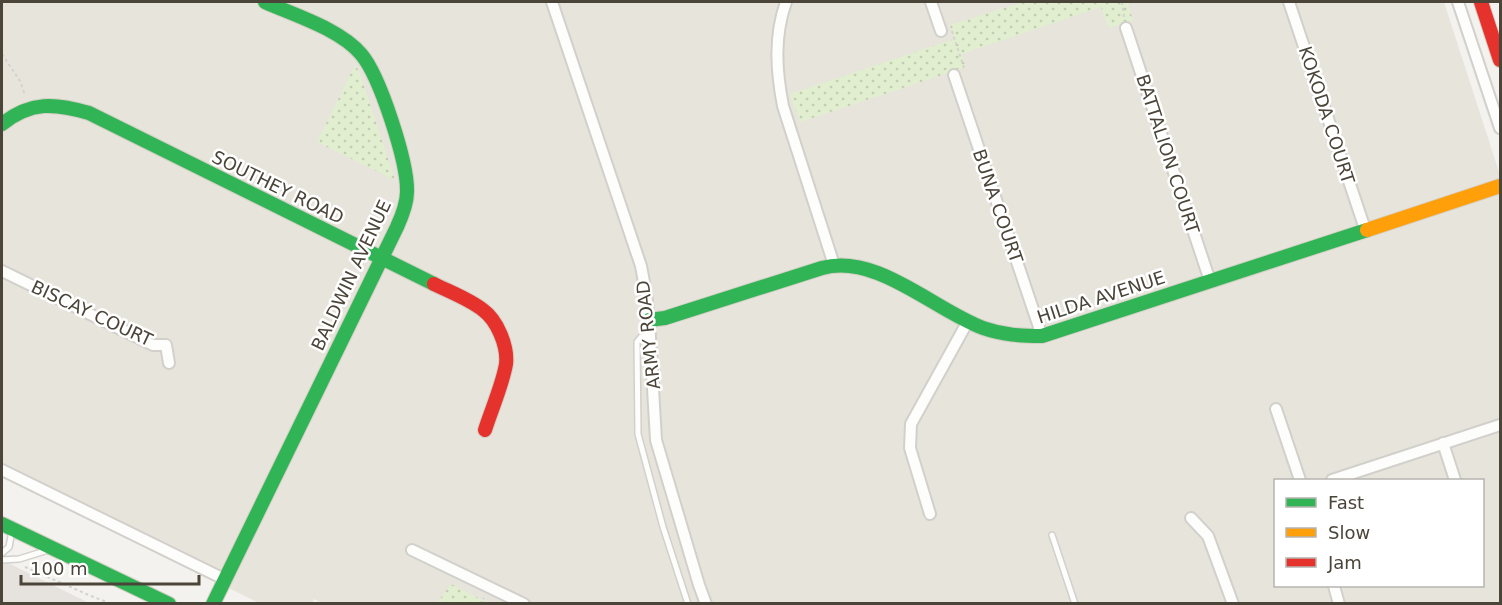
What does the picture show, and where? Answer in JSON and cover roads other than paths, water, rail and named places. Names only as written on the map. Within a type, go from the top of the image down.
[{"type":"street","name":"BALDWIN AVENUE","points":[[213,603],[381,258],[405,207],[408,190],[405,171],[374,76],[363,56],[349,44],[265,2]]},
{"type":"street","name":"ARMY ROAD","points":[[552,2],[641,267],[649,320],[656,440],[706,603]]},
{"type":"street","points":[[786,2],[778,30],[778,80],[783,106],[834,265]]},
{"type":"street","points":[[931,2],[945,28]]},
{"type":"street","name":"KOKODA COURT","points":[[1289,2],[1365,229]]},
{"type":"street","points":[[1458,2],[1500,128]]},
{"type":"street","points":[[1481,2],[1500,60]]},
{"type":"street","name":"BATTALION COURT","points":[[1126,28],[1210,280]]},
{"type":"street","name":"BUNA COURT","points":[[954,75],[1042,336]]},
{"type":"street","name":"SOUTHEY ROAD","points":[[2,124],[25,110],[47,104],[68,106],[88,113],[477,306],[486,312],[505,346],[506,364],[485,430]]},
{"type":"street","name":"HILDA AVENUE","points":[[649,320],[665,318],[834,265],[844,265],[874,271],[984,329],[1009,336],[1042,336],[1500,186]]},
{"type":"street","name":"BISCAY COURT","points":[[2,271],[153,345],[166,345],[169,363]]},
{"type":"street","points":[[930,514],[910,448],[911,424],[968,321]]},
{"type":"street","points":[[1276,409],[1300,479]]},
{"type":"street","points":[[1335,479],[1500,425]]},
{"type":"street","points":[[1443,443],[1455,479]]},
{"type":"street","points":[[2,470],[225,579]]},
{"type":"street","points":[[1191,518],[1208,536],[1233,603]]},
{"type":"street","points":[[7,527],[169,603]]},
{"type":"street","points":[[412,550],[524,603]]},
{"type":"street","points":[[1335,587],[1340,603]]},
{"type":"lane","points":[[650,335],[637,342],[638,434],[663,527],[688,603]]},
{"type":"lane","points":[[2,553],[9,547],[7,527]]},
{"type":"lane","points":[[1052,535],[1075,603]]},
{"type":"lane","points":[[2,560],[19,559],[52,549]]}]
